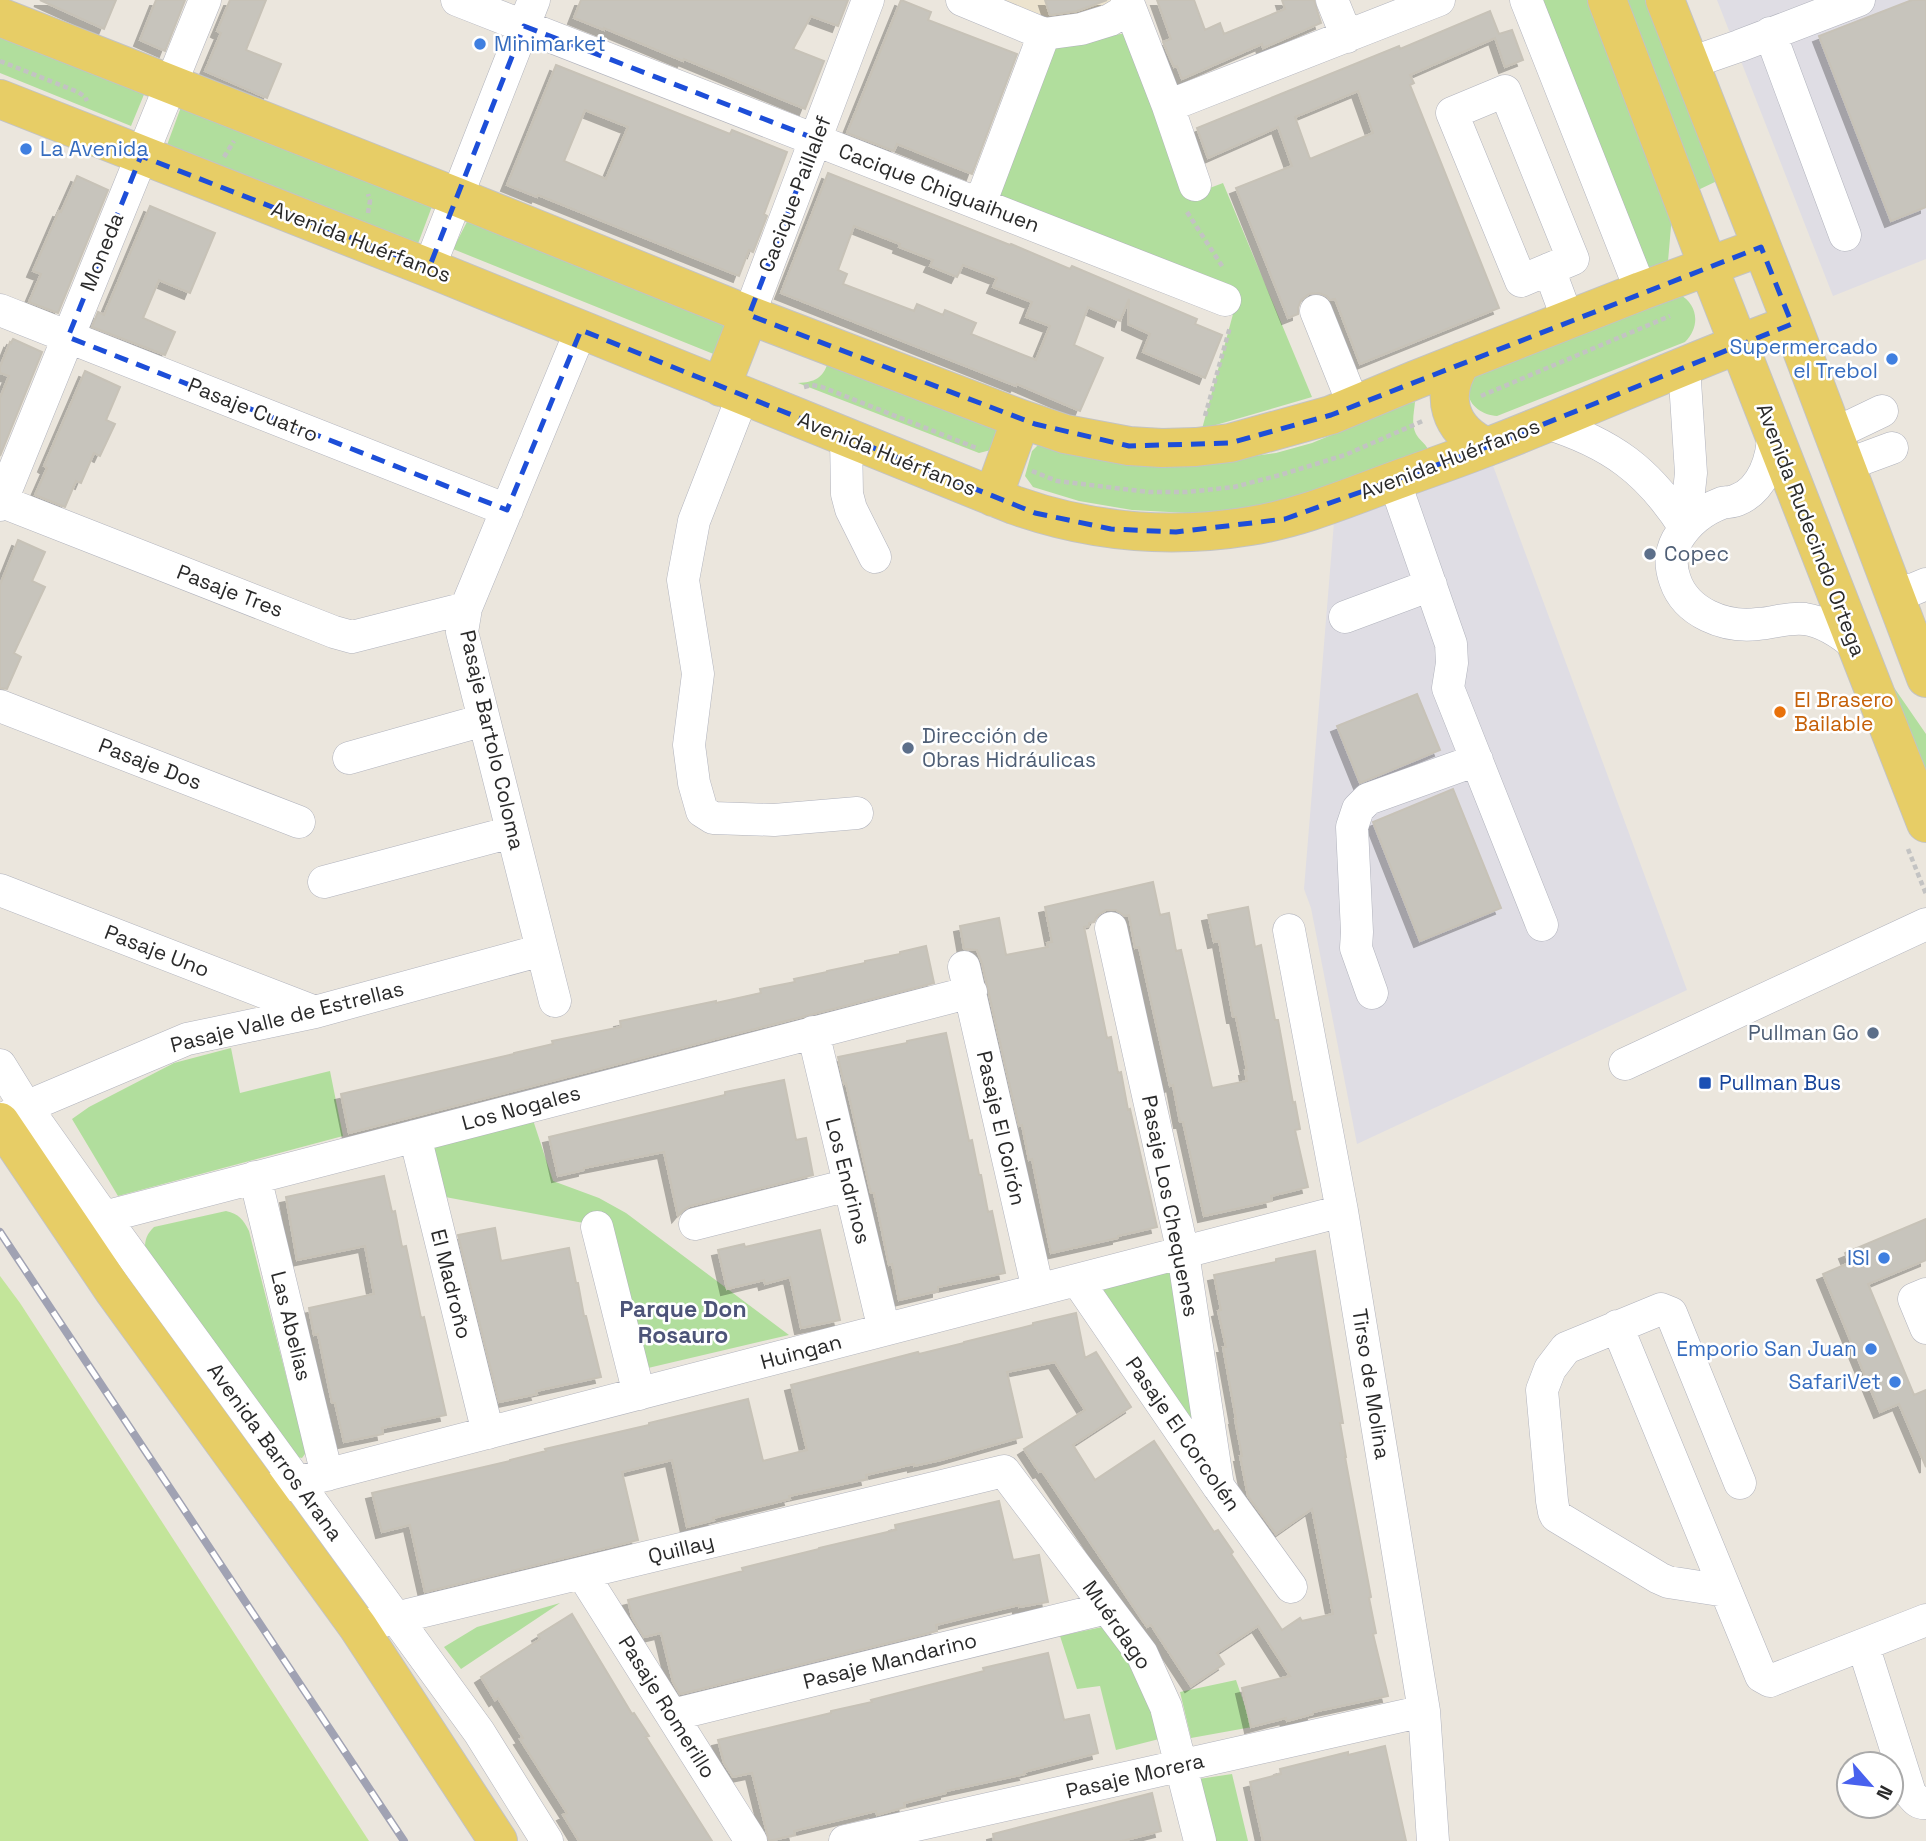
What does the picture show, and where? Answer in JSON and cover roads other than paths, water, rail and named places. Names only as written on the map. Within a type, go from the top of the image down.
[{"type":"main road","name":"Avenida Rudecindo Ortega","points":[[1607,0],[1926,823]]},
{"type":"main road","points":[[1665,0],[1840,450],[1910,588],[1926,678]]},
{"type":"main road","points":[[0,18],[749,315],[1021,419],[1097,442],[1163,448],[1196,447],[1230,443],[1331,415],[1640,291],[1761,247]]},
{"type":"main road","name":"Avenida Huérfanos","points":[[0,99],[429,268],[993,497],[1035,513],[1079,524],[1133,531],[1225,529],[1285,519],[1487,447],[1739,343],[1792,324]]},
{"type":"main road","name":"Cacique Paillalef","points":[[732,391],[749,315]]},
{"type":"main road","points":[[1462,361],[1451,384],[1451,409],[1464,433],[1474,442],[1487,447]]},
{"type":"main road","points":[[993,497],[1021,419]]},
{"type":"main road","name":"Avenida Barros Arana","points":[[9,1116],[89,1225],[260,1492],[358,1627],[498,1841]]},
{"type":"street","name":"Moneda","points":[[0,503],[205,0]]},
{"type":"street","name":"Cacique Chiguaihuen","points":[[457,0],[529,13],[816,139],[980,204],[1228,296]]},
{"type":"street","name":"Cacique Paillalef","points":[[749,315],[867,0]]},
{"type":"street","points":[[961,0],[1044,34],[1081,29],[1110,20],[1128,4],[1168,106],[1190,197]]},
{"type":"street","points":[[1332,0],[1347,37]]},
{"type":"street","points":[[1168,106],[1439,0]]},
{"type":"street","points":[[1526,0],[1640,291]]},
{"type":"street","points":[[1690,63],[1859,0]]},
{"type":"street","points":[[429,268],[529,13]]},
{"type":"street","points":[[1770,33],[1845,235]]},
{"type":"street","points":[[980,204],[1044,34]]},
{"type":"street","points":[[1505,91],[1573,259],[1521,281],[1452,113],[1553,71]]},
{"type":"street","points":[[1549,269],[1568,320]]},
{"type":"street","name":"Pasaje Cuatro","points":[[0,310],[507,510]]},
{"type":"street","points":[[1316,311],[1354,406]]},
{"type":"street","name":"Pasaje Bartolo Coloma","points":[[555,1001],[462,632],[466,608],[581,330]]},
{"type":"street","points":[[1684,366],[1691,473],[1685,528]]},
{"type":"street","points":[[732,391],[694,521],[683,580],[698,674],[689,745],[694,783],[702,811],[713,818],[774,820],[857,814]]},
{"type":"street","points":[[1840,450],[1882,411]]},
{"type":"street","points":[[1546,423],[1589,438],[1632,465],[1671,505],[1685,528]]},
{"type":"street","points":[[1773,433],[1767,468],[1750,491],[1738,500],[1709,509],[1685,528],[1672,550],[1671,562],[1676,584],[1681,595],[1696,609],[1716,619],[1741,625],[1789,619],[1818,622],[1832,628],[1856,646]]},
{"type":"street","points":[[846,437],[851,509],[875,556]]},
{"type":"street","points":[[1840,450],[1892,448]]},
{"type":"street","points":[[1394,480],[1451,644],[1452,663],[1448,688],[1542,925]]},
{"type":"street","name":"Pasaje Tres","points":[[0,503],[352,637],[466,608]]},
{"type":"street","points":[[1346,617],[1432,585]]},
{"type":"street","name":"Pasaje Dos","points":[[0,706],[299,822]]},
{"type":"street","points":[[349,758],[484,720]]},
{"type":"street","points":[[1372,993],[1356,948],[1352,827],[1358,809],[1368,799],[1477,760]]},
{"type":"street","points":[[324,882],[512,832]]},
{"type":"street","name":"Pasaje Uno","points":[[0,890],[315,1012]]},
{"type":"street","points":[[1625,1064],[1926,924]]},
{"type":"street","name":"Pasaje Los Chequenes","points":[[1111,928],[1183,1253],[1218,1486]]},
{"type":"street","name":"Tirso de Molina","points":[[1289,930],[1342,1211],[1424,1711],[1433,1841]]},
{"type":"street","name":"Pasaje Valle de Estrellas","points":[[9,1116],[187,1039],[315,1012],[542,950]]},
{"type":"street","name":"Los Nogales","points":[[89,1225],[255,1177],[813,1032],[968,979]]},
{"type":"street","name":"Pasaje El Coirón","points":[[968,979],[1038,1290]]},
{"type":"street","name":"Los Endrinos","points":[[813,1032],[884,1330]]},
{"type":"street","name":"Avenida Barros Arana","points":[[0,1065],[9,1116]]},
{"type":"street","name":"El Madroño","points":[[415,1136],[488,1433]]},
{"type":"street","name":"Las Abelias","points":[[255,1177],[327,1475]]},
{"type":"street","points":[[695,1224],[849,1185]]},
{"type":"street","name":"Huingan","points":[[260,1492],[1342,1211]]},
{"type":"street","name":"Avenida Barros Arana","points":[[89,1225],[297,1483],[479,1732],[547,1841]]},
{"type":"street","points":[[597,1227],[639,1394]]},
{"type":"street","name":"Pasaje El Corcolén","points":[[1077,1280],[1218,1486],[1291,1587]]},
{"type":"street","points":[[1926,1294],[1914,1300],[1926,1328]]},
{"type":"street","points":[[1726,1591],[1668,1582],[1556,1516],[1542,1390],[1557,1358],[1566,1348],[1661,1309],[1671,1313],[1740,1483]]},
{"type":"street","points":[[1618,1326],[1761,1676],[1770,1681],[1926,1620]]},
{"type":"street","name":"Quillay","points":[[358,1627],[1004,1471]]},
{"type":"street","name":"Muérdago","points":[[1004,1471],[1142,1654],[1166,1707],[1200,1841]]},
{"type":"street","name":"Pasaje Romerillo","points":[[582,1573],[751,1841]]},
{"type":"street","name":"Pasaje Mandarino","points":[[672,1715],[1107,1608]]},
{"type":"street","points":[[1863,1645],[1910,1793],[1916,1801],[1926,1803]]},
{"type":"street","name":"Pasaje Morera","points":[[845,1841],[1424,1711]]},
{"type":"railway","points":[[0,1232],[404,1841]]},
{"type":"place","name":"Minimarket","points":[[480,44]]},
{"type":"place","name":"La Avenida","points":[[26,149]]},
{"type":"place","name":"Supermercado el Trebol","points":[[1892,359]]},
{"type":"place","name":"Copec","points":[[1650,554]]},
{"type":"place","name":"El Brasero Bailable","points":[[1780,712]]},
{"type":"place","name":"Dirección de Obras Hidráulicas","points":[[908,748]]},
{"type":"place","name":"Pullman Go","points":[[1873,1033]]},
{"type":"place","name":"Pullman Bus","points":[[1705,1083]]},
{"type":"place","name":"ISI","points":[[1884,1258]]},
{"type":"place","name":"Emporio San Juan","points":[[1871,1349]]},
{"type":"place","name":"SafariVet","points":[[1895,1382]]},
{"type":"district","name":"Parque Don Rosauro","points":[[683,1322]]}]
